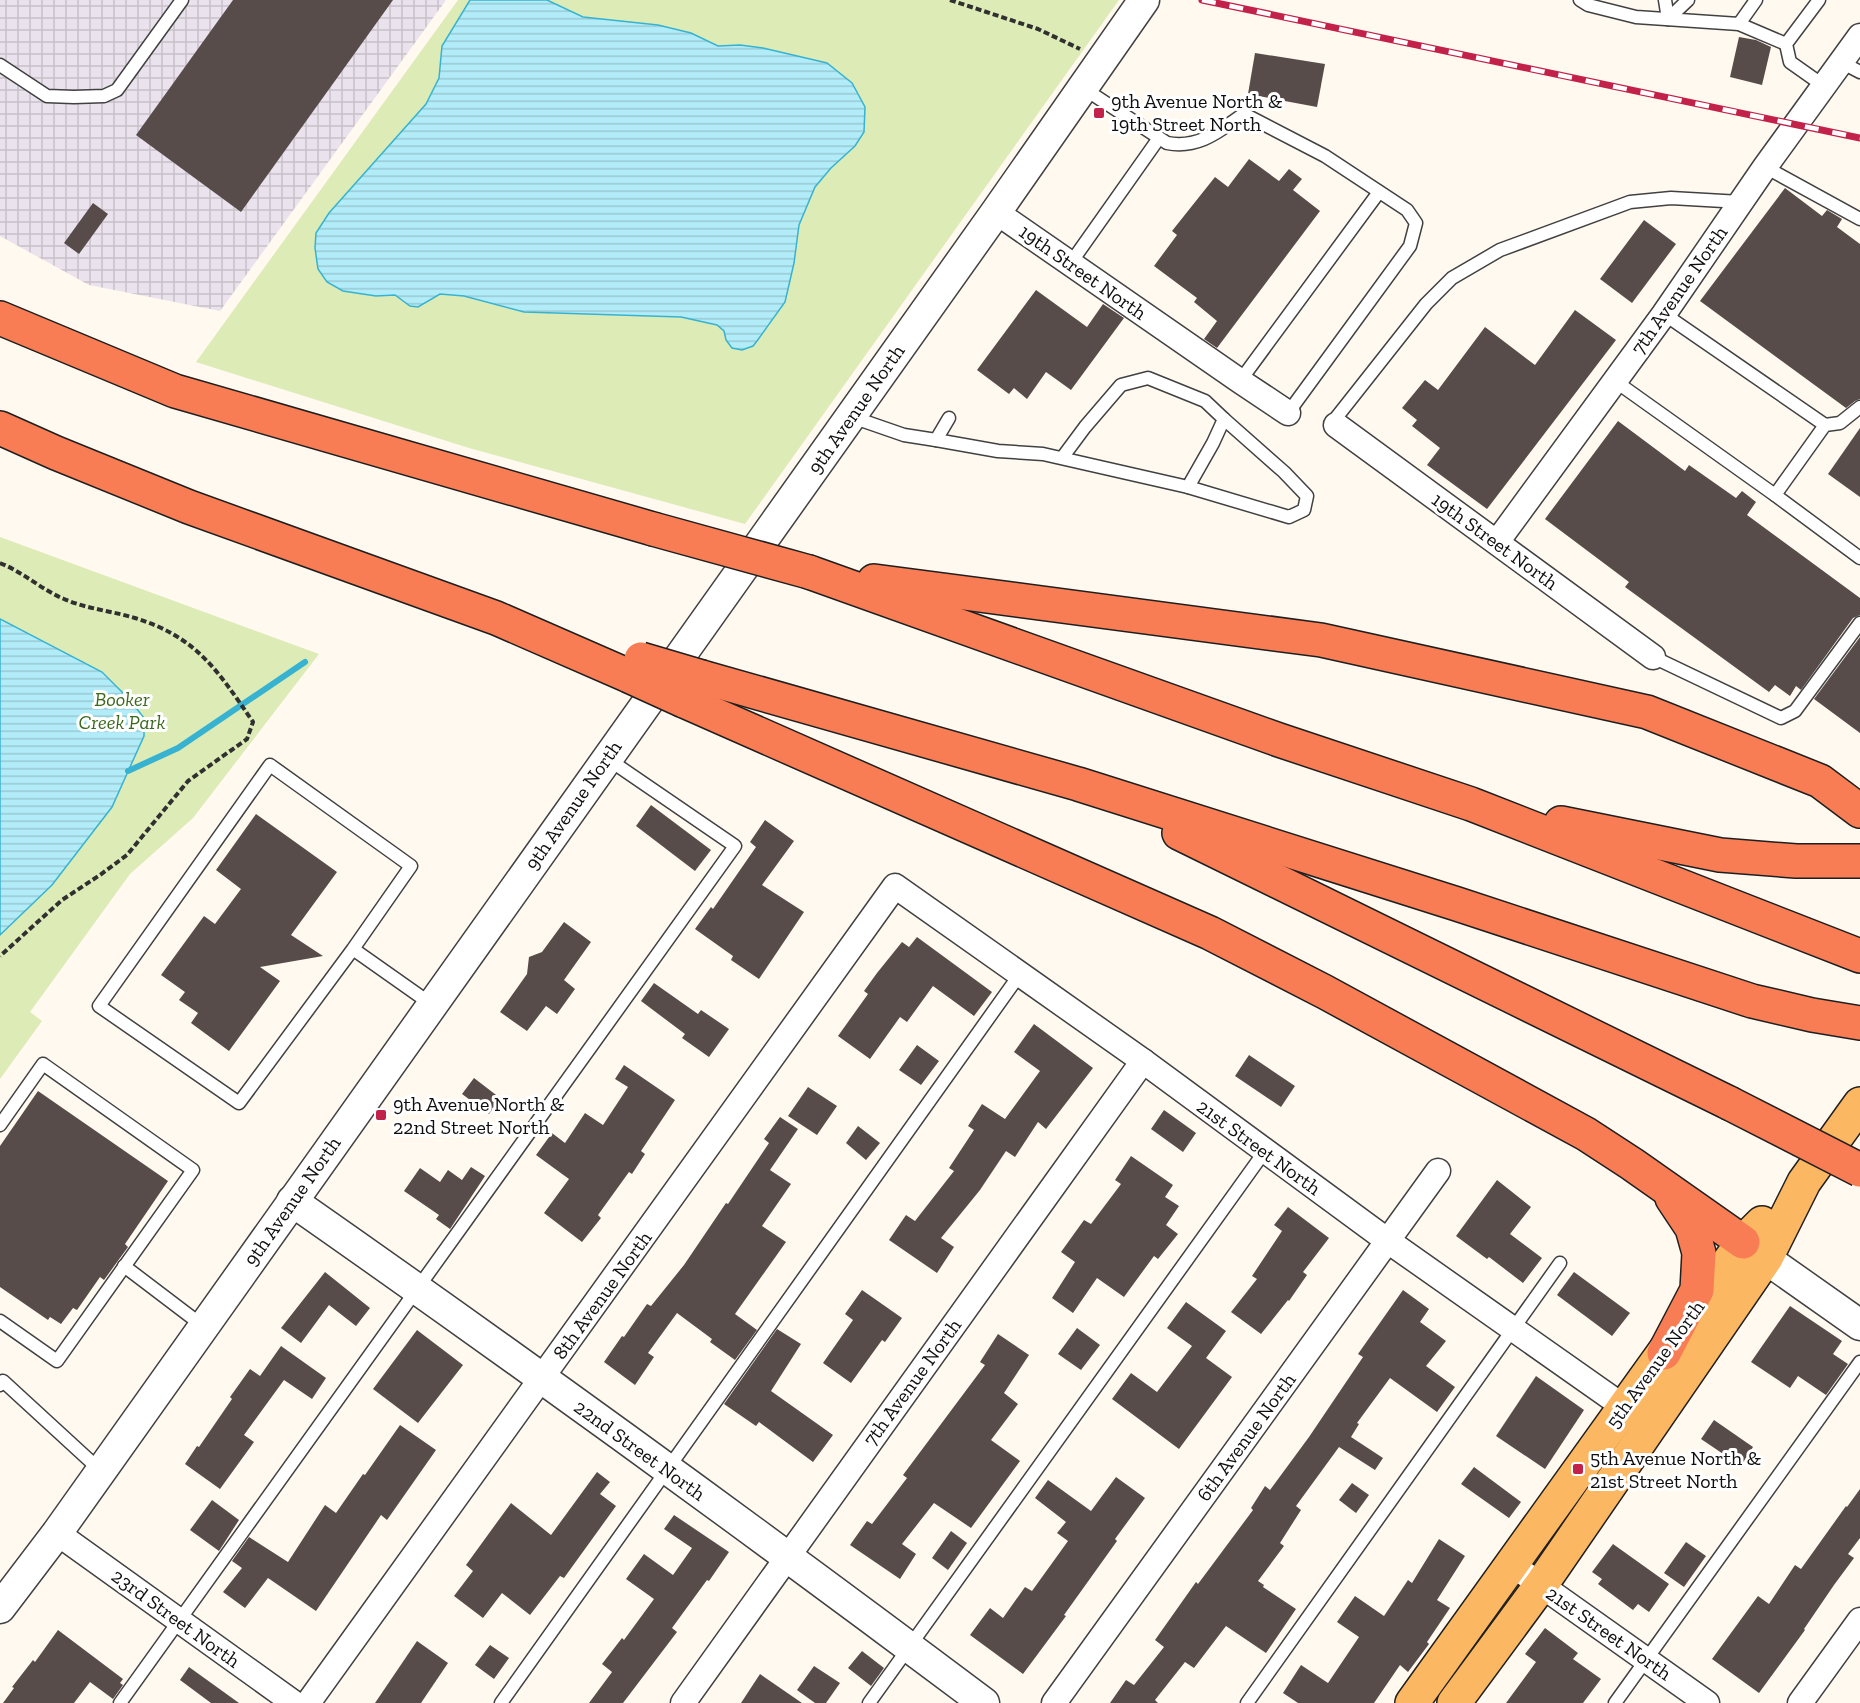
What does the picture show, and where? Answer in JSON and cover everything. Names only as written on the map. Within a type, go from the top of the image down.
[{"type":"highway","points":[[0,318],[176,391],[809,572],[1279,740],[1471,804],[1848,952]]},
{"type":"highway","points":[[0,428],[189,507],[693,689],[1210,933],[1325,992],[1586,1134],[1754,1250]]},
{"type":"highway","points":[[809,572],[1321,640],[1647,712],[1820,781],[1860,811]]},
{"type":"highway","points":[[693,689],[1078,784],[1457,904],[1752,1001],[1860,1023]]},
{"type":"highway","points":[[1078,784],[1729,1103],[1860,1170]]},
{"type":"highway","points":[[1471,804],[1720,855],[1796,861],[1860,861]]},
{"type":"highway","points":[[1664,1353],[1697,1290],[1699,1253],[1692,1228],[1665,1187]]},
{"type":"main road","name":"5th Avenue North","points":[[1454,1703],[1541,1585],[1754,1250],[1860,1104]]},
{"type":"main road","name":"5th Avenue North","points":[[1412,1703],[1664,1353],[1754,1250]]},
{"type":"street","name":"9th Avenue North","points":[[0,1608],[57,1533],[996,212],[1144,0]]},
{"type":"street","name":"7th Avenue North","points":[[1497,542],[1664,314],[1824,86],[1851,67],[1860,36]]},
{"type":"street","name":"19th Street North","points":[[996,212],[1288,413]]},
{"type":"street","name":"19th Street North","points":[[1336,425],[1653,657]]},
{"type":"street","name":"21st Street North","points":[[895,886],[1143,1061],[1388,1241],[1624,1407]]},
{"type":"street","name":"8th Avenue North","points":[[308,1703],[895,886]]},
{"type":"street","name":"7th Avenue North","points":[[683,1703],[1143,1061]]},
{"type":"street","name":"6th Avenue North","points":[[1054,1703],[1438,1171]]},
{"type":"street","name":"22nd Street North","points":[[292,1200],[788,1556],[984,1703]]},
{"type":"street","points":[[1754,1250],[1860,1325]]},
{"type":"street","name":"23rd Street North","points":[[57,1533],[294,1703]]},
{"type":"street","name":"21st Street North","points":[[1511,1564],[1707,1703]]},
{"type":"street","points":[[1800,1703],[1860,1620]]},
{"type":"lane","points":[[0,65],[47,96],[104,96],[117,90],[182,0]]},
{"type":"lane","points":[[1580,0],[1588,5],[1636,17],[1739,24],[1786,44]]},
{"type":"lane","points":[[1665,0],[1668,19]]},
{"type":"lane","points":[[1668,19],[1688,0]]},
{"type":"lane","points":[[1739,24],[1756,0]]},
{"type":"lane","points":[[1819,0],[1786,44],[1790,62],[1824,86]]},
{"type":"lane","points":[[1083,88],[1167,143],[1180,146],[1208,139],[1244,114],[1325,156],[1407,210],[1416,223],[1410,246],[1288,413]]},
{"type":"lane","points":[[1070,264],[1159,138]]},
{"type":"lane","points":[[1765,167],[1860,219]]},
{"type":"lane","points":[[1240,381],[1379,192]]},
{"type":"lane","points":[[1336,425],[1336,418],[1426,304],[1452,278],[1500,250],[1630,202],[1671,198],[1741,202]]},
{"type":"lane","points":[[1664,314],[1825,425],[1840,423],[1860,407]]},
{"type":"lane","points":[[851,416],[904,435],[998,451],[1043,454],[1062,458],[1188,487],[1289,517],[1304,510],[1307,496],[1284,472],[1205,401],[1148,378],[1120,385],[1062,458]]},
{"type":"lane","points":[[1615,381],[1860,558]]},
{"type":"lane","points":[[936,441],[949,418]]},
{"type":"lane","points":[[1188,487],[1224,419]]},
{"type":"lane","points":[[1775,495],[1825,425]]},
{"type":"lane","points":[[1653,657],[1781,718],[1795,711],[1860,623]]},
{"type":"lane","points":[[120,1703],[735,846],[607,758]]},
{"type":"lane","points":[[270,765],[411,866],[353,949],[239,1103],[99,1006],[270,765]]},
{"type":"lane","points":[[353,949],[431,1004]]},
{"type":"lane","points":[[501,1703],[1020,974]]},
{"type":"lane","points":[[0,1125],[43,1064],[193,1170],[57,1361],[0,1321]]},
{"type":"lane","points":[[869,1703],[1265,1151]]},
{"type":"lane","points":[[1246,1703],[1560,1263]]},
{"type":"lane","points":[[124,1266],[203,1326]]},
{"type":"lane","points":[[1615,1703],[1860,1362]]},
{"type":"lane","points":[[1,1382],[100,1471]]},
{"type":"path","points":[[950,0],[1038,29],[1103,60]]},
{"type":"path","points":[[0,563],[63,599],[161,627],[186,641],[228,685],[253,722],[247,739],[188,781],[127,855],[62,900],[0,956]]},
{"type":"shaded area","points":[[0,0],[446,0],[220,311],[89,285],[0,236]]},
{"type":"green space","points":[[458,0],[1119,0],[745,524],[469,448],[196,362]]},
{"type":"green space","name":"Booker Creek Park","points":[[0,537],[319,654],[193,818],[130,874],[30,1012],[42,1021],[0,1079]]},
{"type":"water","points":[[470,0],[547,0],[583,17],[658,25],[691,33],[718,46],[740,45],[763,48],[827,63],[852,83],[865,107],[864,132],[855,146],[831,168],[815,187],[799,225],[794,263],[785,302],[753,346],[742,350],[732,348],[726,340],[724,331],[717,325],[681,317],[524,312],[464,296],[440,294],[418,307],[410,306],[395,295],[376,296],[343,291],[327,282],[318,269],[315,248],[316,233],[329,213],[426,104],[439,78],[442,46]]},
{"type":"water","points":[[0,619],[102,672],[144,718],[144,736],[112,807],[52,885],[0,935]]},
{"type":"building","points":[[233,0],[393,0],[241,212],[136,135]]},
{"type":"building","points":[[1739,37],[1756,40],[1771,47],[1762,85],[1730,77]]},
{"type":"building","points":[[1255,53],[1325,64],[1317,107],[1248,94]]},
{"type":"building","points":[[1249,159],[1279,181],[1289,169],[1302,179],[1293,190],[1320,211],[1217,348],[1204,339],[1217,321],[1194,302],[1197,298],[1154,266],[1177,235],[1172,231],[1215,177],[1228,187]]},
{"type":"building","points":[[1785,188],[1822,216],[1827,210],[1842,219],[1837,227],[1860,244],[1860,399],[1846,408],[1700,301]]},
{"type":"building","points":[[93,203],[108,214],[79,254],[64,243]]},
{"type":"building","points":[[1644,220],[1676,244],[1632,303],[1600,279]]},
{"type":"building","points":[[1036,290],[1087,327],[1103,304],[1124,318],[1071,390],[1046,372],[1027,399],[1014,388],[1009,394],[977,370]]},
{"type":"building","points":[[1575,310],[1616,340],[1487,509],[1427,465],[1440,448],[1412,426],[1417,420],[1402,408],[1425,380],[1438,390],[1485,327],[1535,365]]},
{"type":"building","points":[[1618,421],[1685,471],[1689,465],[1736,498],[1742,491],[1756,502],[1747,515],[1860,598],[1860,615],[1853,618],[1801,690],[1796,686],[1790,696],[1775,685],[1769,692],[1625,587],[1629,582],[1545,519]]},
{"type":"building","points":[[1860,428],[1860,497],[1828,474]]},
{"type":"building","points":[[1860,637],[1860,733],[1814,699]]},
{"type":"building","points":[[651,805],[711,850],[695,871],[636,826]]},
{"type":"building","points":[[256,814],[337,872],[291,935],[323,956],[260,967],[280,981],[229,1051],[191,1023],[198,1013],[179,1000],[185,992],[161,975],[204,916],[215,924],[241,889],[216,870]]},
{"type":"building","points":[[765,820],[794,841],[762,885],[804,912],[759,979],[731,960],[733,956],[695,929],[711,907],[713,909],[756,847],[750,842]]},
{"type":"building","points":[[564,922],[591,942],[564,980],[575,989],[557,1014],[546,1006],[527,1031],[500,1012],[527,974],[529,957],[542,952]]},
{"type":"building","points":[[917,937],[992,992],[974,1016],[933,986],[907,1022],[900,1017],[870,1059],[838,1036],[868,994],[864,991],[877,973],[902,942],[909,947]]},
{"type":"building","points":[[654,983],[698,1014],[701,1010],[729,1029],[709,1057],[682,1038],[685,1034],[641,1001]]},
{"type":"building","points":[[1034,1024],[1093,1068],[1046,1129],[1038,1122],[1015,1157],[1006,1151],[980,1190],[941,1238],[954,1247],[937,1273],[889,1240],[906,1215],[915,1221],[954,1171],[949,1168],[974,1130],[968,1126],[982,1104],[1005,1119],[1040,1071],[1014,1052]]},
{"type":"building","points":[[917,1045],[939,1061],[921,1085],[899,1070]]},
{"type":"building","points":[[1249,1055],[1295,1086],[1281,1107],[1235,1076]]},
{"type":"building","points":[[624,1065],[675,1100],[641,1151],[645,1154],[632,1174],[629,1172],[598,1215],[601,1218],[582,1242],[544,1213],[569,1179],[536,1155],[552,1133],[565,1143],[585,1113],[603,1125],[628,1087],[615,1079]]},
{"type":"building","points":[[474,1078],[500,1098],[489,1114],[462,1094]]},
{"type":"building","points":[[808,1087],[837,1106],[817,1135],[788,1116]]},
{"type":"building","points":[[38,1091],[168,1181],[125,1244],[128,1247],[104,1280],[100,1277],[77,1310],[73,1308],[61,1324],[50,1317],[48,1320],[0,1287],[0,1146]]},
{"type":"building","points":[[1164,1110],[1196,1133],[1183,1152],[1151,1129]]},
{"type":"building","points":[[780,1117],[798,1129],[770,1170],[791,1184],[762,1226],[786,1242],[735,1314],[757,1330],[735,1360],[710,1342],[712,1339],[677,1313],[648,1353],[654,1357],[635,1385],[604,1362],[647,1304],[651,1306],[684,1265],[726,1203],[728,1204],[769,1143],[764,1139]]},
{"type":"building","points":[[858,1126],[880,1143],[866,1160],[846,1143]]},
{"type":"building","points":[[1131,1156],[1173,1185],[1165,1197],[1179,1206],[1166,1225],[1178,1234],[1158,1259],[1154,1256],[1124,1297],[1097,1278],[1073,1313],[1052,1298],[1075,1262],[1061,1252],[1084,1220],[1091,1224],[1121,1184],[1115,1180]]},
{"type":"building","points":[[471,1167],[485,1176],[450,1229],[436,1219],[439,1215],[404,1191],[420,1168],[440,1182],[448,1170],[462,1180]]},
{"type":"building","points":[[1497,1180],[1531,1207],[1510,1234],[1542,1258],[1523,1283],[1456,1236]]},
{"type":"building","points":[[1288,1207],[1329,1238],[1303,1272],[1307,1275],[1289,1301],[1261,1334],[1231,1312],[1257,1279],[1252,1276],[1282,1231],[1274,1225]]},
{"type":"building","points":[[325,1272],[370,1308],[356,1326],[329,1305],[301,1343],[281,1328]]},
{"type":"building","points":[[1574,1272],[1630,1313],[1612,1336],[1557,1295]]},
{"type":"building","points":[[862,1290],[902,1318],[885,1342],[882,1340],[851,1383],[823,1363],[853,1320],[845,1314]]},
{"type":"building","points":[[1403,1290],[1429,1309],[1420,1322],[1446,1341],[1426,1366],[1455,1387],[1437,1412],[1390,1378],[1357,1423],[1359,1424],[1351,1437],[1383,1458],[1375,1470],[1339,1447],[1296,1506],[1301,1510],[1280,1543],[1284,1546],[1258,1581],[1264,1585],[1263,1587],[1296,1609],[1266,1653],[1226,1626],[1194,1668],[1185,1662],[1155,1700],[1158,1703],[1110,1703],[1126,1680],[1134,1685],[1164,1647],[1155,1640],[1196,1582],[1198,1584],[1253,1510],[1251,1508],[1265,1486],[1270,1490],[1309,1437],[1363,1357],[1358,1354]]},
{"type":"building","points":[[1186,1302],[1226,1331],[1206,1358],[1232,1377],[1179,1449],[1112,1399],[1131,1373],[1157,1392],[1192,1346],[1167,1328]]},
{"type":"building","points":[[1790,1306],[1842,1341],[1833,1354],[1848,1364],[1826,1395],[1798,1376],[1790,1388],[1751,1362]]},
{"type":"building","points":[[1077,1328],[1100,1345],[1081,1370],[1058,1354]]},
{"type":"building","points":[[777,1329],[801,1344],[771,1391],[833,1435],[813,1462],[759,1422],[756,1426],[724,1404]]},
{"type":"building","points":[[417,1330],[463,1365],[418,1423],[373,1389]]},
{"type":"building","points":[[998,1334],[1029,1355],[1004,1393],[1018,1404],[991,1440],[1020,1461],[971,1528],[934,1503],[902,1544],[916,1554],[900,1579],[850,1545],[867,1521],[872,1524],[907,1478],[903,1475],[985,1365],[980,1362]]},
{"type":"building","points":[[281,1346],[326,1378],[312,1399],[284,1380],[244,1435],[254,1442],[220,1489],[185,1464],[232,1399],[230,1397],[250,1369],[260,1376]]},
{"type":"building","points":[[1536,1376],[1584,1410],[1545,1469],[1496,1436]]},
{"type":"building","points":[[1714,1420],[1753,1447],[1741,1466],[1701,1439]]},
{"type":"building","points":[[400,1425],[436,1450],[387,1520],[381,1515],[316,1611],[268,1578],[245,1608],[223,1592],[242,1568],[232,1561],[249,1537],[288,1562],[325,1505],[336,1513]]},
{"type":"building","points":[[1474,1467],[1521,1502],[1509,1518],[1461,1484]]},
{"type":"building","points":[[597,1472],[610,1482],[600,1494],[616,1506],[564,1578],[560,1576],[530,1615],[502,1593],[483,1618],[454,1596],[473,1571],[466,1565],[511,1503],[551,1535]]},
{"type":"building","points":[[1116,1477],[1145,1498],[1064,1615],[1066,1616],[1023,1674],[970,1635],[990,1608],[1003,1618],[1025,1587],[1032,1591],[1068,1541],[1057,1533],[1066,1522],[1035,1498],[1048,1480],[1091,1511]]},
{"type":"building","points":[[1352,1483],[1369,1495],[1356,1513],[1339,1500]]},
{"type":"building","points":[[1860,1489],[1860,1538],[1848,1554],[1854,1558],[1759,1693],[1712,1659],[1758,1596],[1769,1604],[1795,1565],[1801,1569]]},
{"type":"building","points":[[212,1500],[239,1520],[219,1551],[190,1530]]},
{"type":"building","points":[[674,1515],[729,1552],[672,1628],[677,1632],[623,1703],[589,1703],[612,1672],[602,1664],[622,1638],[624,1640],[654,1599],[626,1579],[644,1554],[673,1575],[692,1548],[664,1529]]},
{"type":"building","points":[[951,1531],[967,1543],[948,1570],[932,1558]]},
{"type":"building","points":[[1439,1539],[1465,1556],[1437,1600],[1450,1608],[1427,1642],[1429,1644],[1408,1672],[1400,1665],[1374,1703],[1298,1703],[1283,1693],[1301,1665],[1328,1683],[1359,1637],[1337,1622],[1355,1596],[1384,1616],[1408,1580],[1412,1583]]},
{"type":"building","points":[[1686,1542],[1706,1556],[1684,1587],[1664,1573]]},
{"type":"building","points":[[1613,1544],[1669,1584],[1649,1612],[1638,1604],[1633,1610],[1598,1584],[1602,1579],[1592,1572]]},
{"type":"building","points":[[1545,1628],[1578,1653],[1573,1659],[1601,1679],[1583,1703],[1506,1703],[1536,1662],[1525,1654]]},
{"type":"building","points":[[58,1630],[123,1679],[120,1683],[123,1685],[113,1699],[90,1682],[74,1703],[3,1703],[14,1688],[12,1687],[33,1660],[35,1662]]},
{"type":"building","points":[[417,1641],[448,1663],[421,1703],[375,1703]]},
{"type":"building","points":[[490,1645],[509,1658],[494,1679],[475,1665]]},
{"type":"building","points":[[862,1651],[884,1668],[871,1686],[848,1668]]},
{"type":"building","points":[[814,1666],[840,1683],[826,1703],[815,1703],[797,1690]]},
{"type":"building","points":[[189,1667],[239,1703],[211,1703],[180,1680]]},
{"type":"building","points":[[760,1674],[802,1703],[741,1703]]},
{"type":"waterway","points":[[128,771],[178,748],[305,662]]},
{"type":"railway","points":[[1202,0],[1860,138]]},
{"type":"place","name":"9th Avenue North & 19th Street North","points":[[1099,113]]},
{"type":"place","name":"9th Avenue North & 22nd Street North","points":[[381,1115]]},
{"type":"place","name":"5th Avenue North & 21st Street North","points":[[1578,1469]]}]
